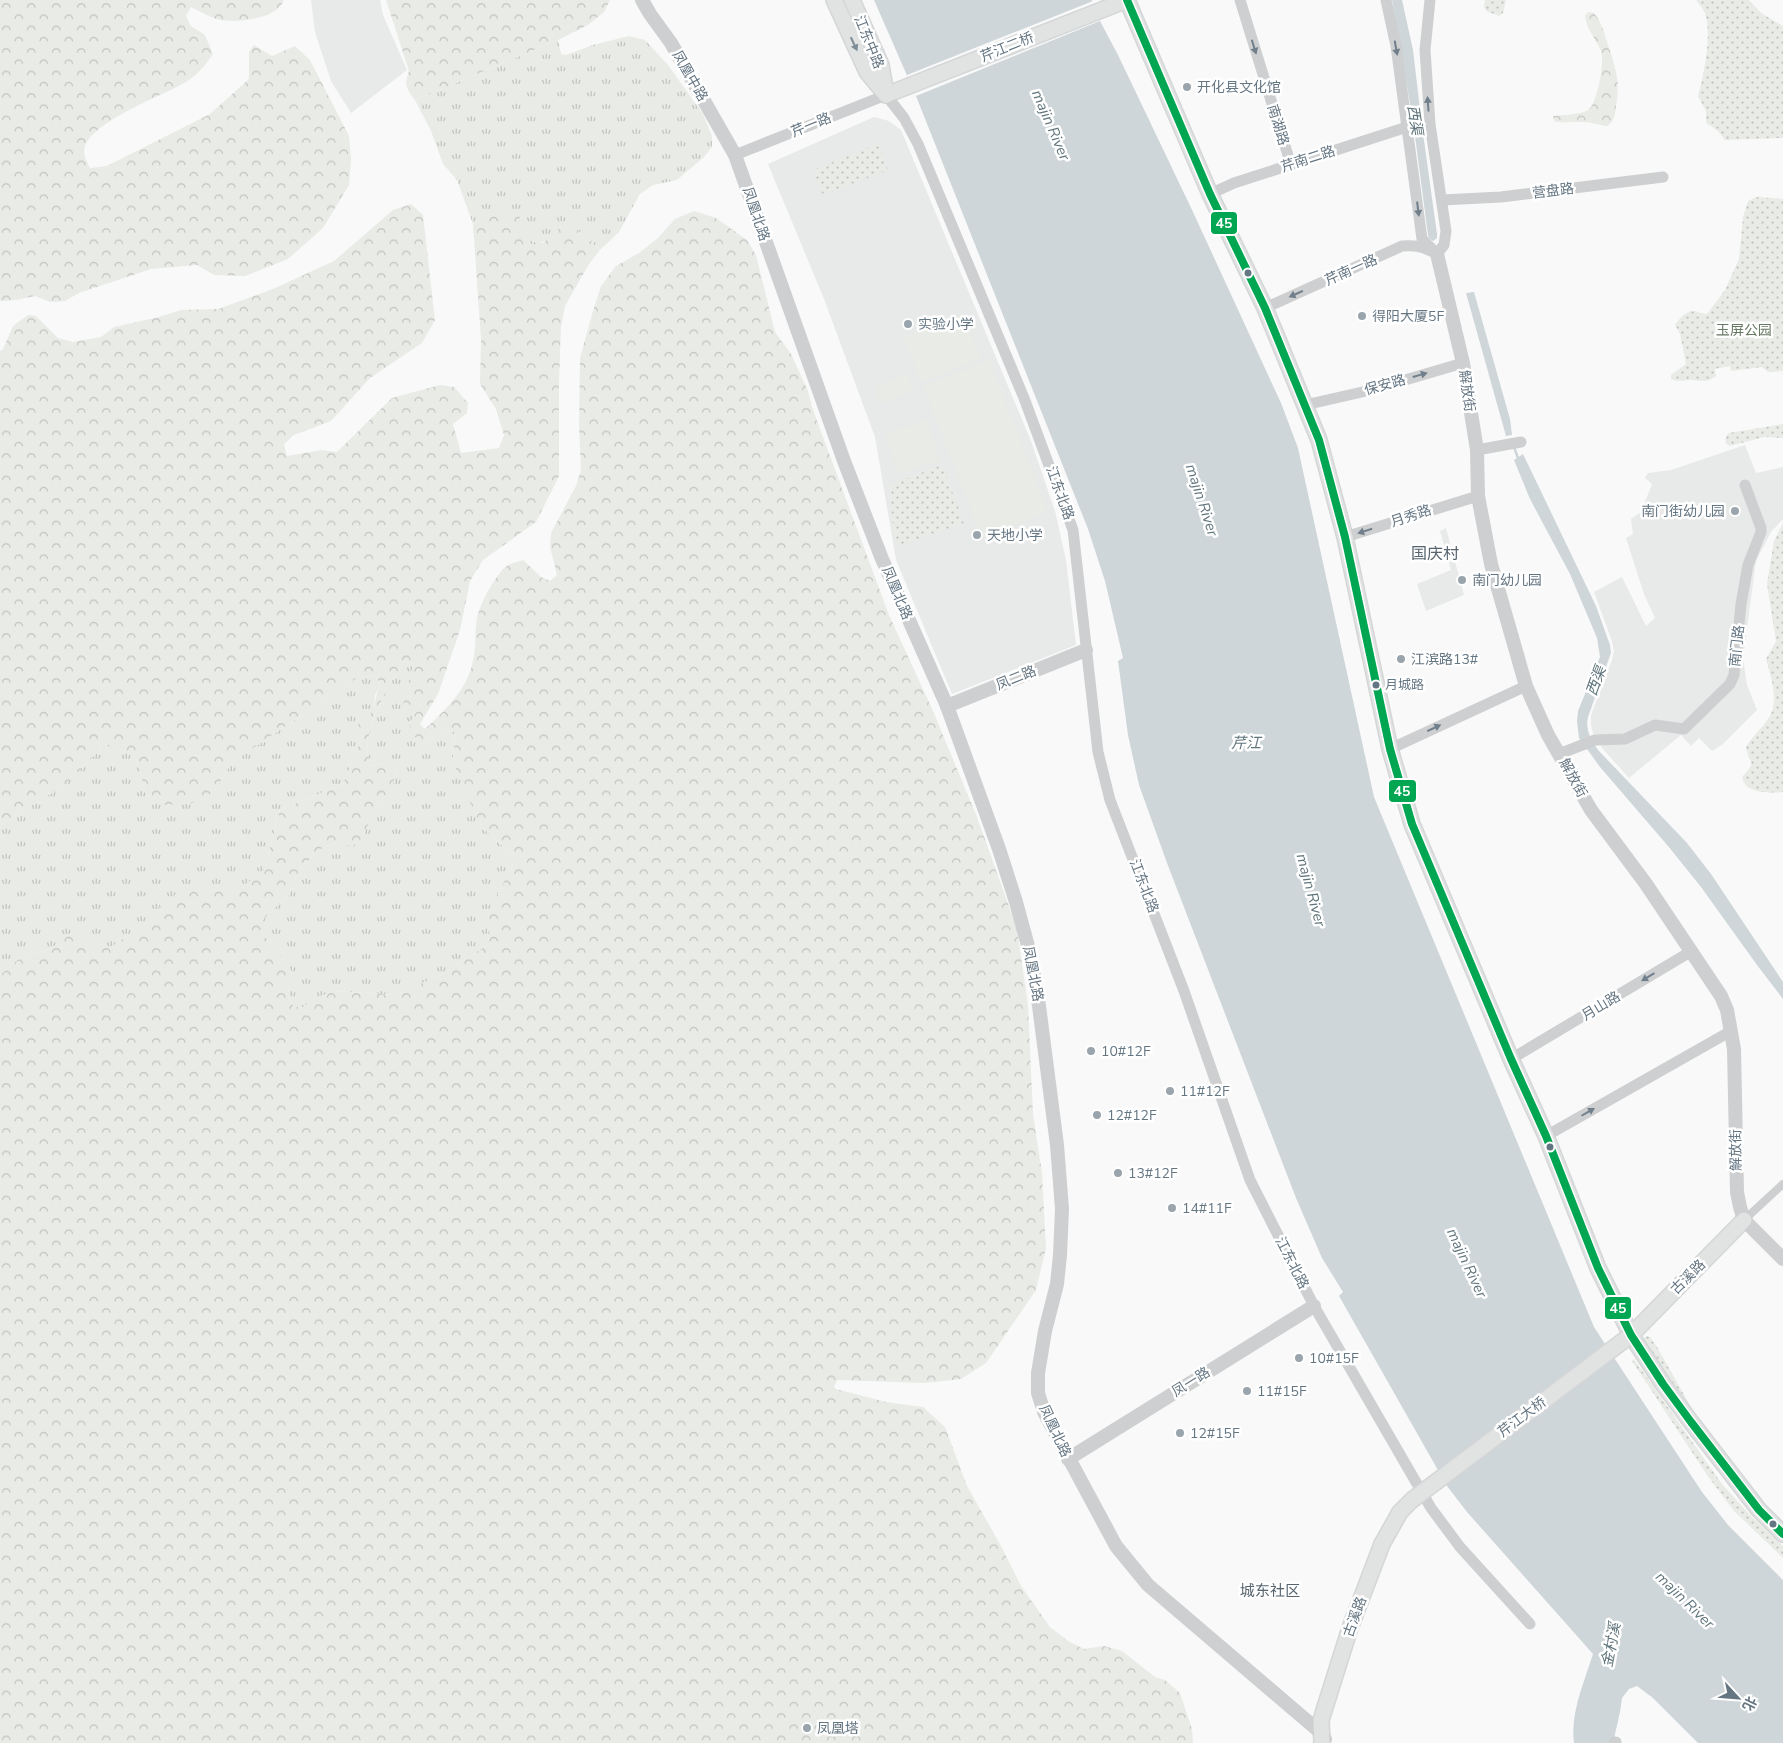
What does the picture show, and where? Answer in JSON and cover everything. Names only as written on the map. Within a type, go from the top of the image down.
[{"type":"main road","name":"江东中路","points":[[834,0],[867,72],[886,95]]},
{"type":"main road","name":"江东中路","points":[[852,0],[880,66],[886,95]]},
{"type":"main road","name":"芹江二桥","points":[[886,95],[1127,0]]},
{"type":"main road","points":[[1127,0],[1210,194],[1265,308],[1319,440],[1345,537],[1390,749],[1412,824],[1511,1059],[1546,1136],[1598,1268],[1631,1335],[1691,1422],[1759,1510],[1783,1534]]},
{"type":"main road","name":"古溪路","points":[[1631,1335],[1744,1220]]},
{"type":"main road","name":"芹江大桥","points":[[1412,1500],[1631,1335]]},
{"type":"main road","name":"古溪路","points":[[1323,1739],[1323,1713],[1350,1628],[1382,1544],[1398,1516],[1412,1500]]},
{"type":"street","name":"凤凰中路","points":[[642,0],[671,43],[736,155]]},
{"type":"street","name":"南湖路","points":[[1240,0],[1291,165]]},
{"type":"street","name":"解放街","points":[[1386,0],[1396,46],[1422,239],[1437,254],[1463,363],[1477,450],[1478,496],[1491,564],[1526,686],[1548,735],[1591,810],[1646,884],[1720,996],[1727,1010],[1734,1049],[1737,1192],[1744,1220]]},
{"type":"street","points":[[1430,0],[1425,50],[1430,124],[1442,200],[1445,238],[1444,245],[1437,254]]},
{"type":"street","name":"芹一路","points":[[736,155],[886,95]]},
{"type":"street","name":"江东北路","points":[[886,95],[904,118],[918,144],[1024,398],[1073,530],[1098,752],[1110,800],[1184,991],[1250,1180],[1314,1306],[1440,1521],[1460,1547],[1530,1624]]},
{"type":"street","name":"芹南二路","points":[[1210,194],[1234,183],[1407,127]]},
{"type":"street","name":"凤凰北路","points":[[736,155],[848,470],[882,559],[947,706],[999,849],[1031,957],[1057,1145],[1062,1209],[1057,1284],[1038,1373],[1038,1393],[1044,1412],[1116,1546],[1148,1585],[1323,1739]]},
{"type":"street","name":"营盘路","points":[[1442,200],[1501,197],[1663,177]]},
{"type":"street","name":"芹南一路","points":[[1265,308],[1402,246],[1413,245],[1423,247],[1437,254]]},
{"type":"street","name":"保安路","points":[[1305,405],[1371,390],[1463,363]]},
{"type":"street","points":[[1477,450],[1521,442]]},
{"type":"street","name":"南门路","points":[[1560,754],[1595,740],[1625,739],[1655,724],[1684,729],[1730,684],[1734,675],[1741,604],[1748,564],[1761,532],[1745,485]]},
{"type":"street","name":"月秀路","points":[[1345,537],[1478,496]]},
{"type":"street","name":"凤二路","points":[[947,706],[1086,650]]},
{"type":"street","points":[[1390,749],[1526,686]]},
{"type":"street","name":"月山路","points":[[1511,1059],[1690,952]]},
{"type":"street","points":[[1546,1136],[1731,1031]]},
{"type":"street","points":[[1783,1184],[1744,1220],[1783,1259]]},
{"type":"street","name":"凤一路","points":[[1068,1459],[1314,1306]]},
{"type":"shaded area","points":[[311,0],[380,0],[383,15],[407,70],[351,113],[331,81],[315,32]]},
{"type":"shaded area","name":"实验小学","points":[[874,117],[889,121],[901,130],[1031,441],[1055,511],[1066,560],[1076,645],[952,694],[896,560],[875,437],[824,299],[768,164]]},
{"type":"shaded area","points":[[1745,445],[1756,473],[1783,467],[1783,519],[1771,532],[1756,561],[1743,658],[1747,685],[1757,710],[1723,744],[1712,751],[1699,738],[1691,746],[1681,735],[1629,778],[1602,748],[1593,733],[1591,725],[1591,715],[1614,651],[1594,592],[1622,577],[1646,626],[1655,618],[1644,594],[1626,538],[1633,534],[1631,519],[1641,512],[1652,484],[1645,478],[1648,473],[1671,470]]},
{"type":"shaded area","points":[[1446,528],[1464,595],[1426,611],[1417,584],[1451,570],[1440,531]]},
{"type":"green space","points":[[0,0],[284,0],[274,12],[256,18],[237,21],[216,19],[191,7],[186,16],[191,26],[205,35],[213,54],[198,73],[186,82],[115,118],[102,127],[91,136],[85,146],[84,154],[90,168],[107,166],[210,114],[249,79],[249,52],[254,45],[272,56],[295,46],[310,60],[349,136],[351,160],[349,185],[323,228],[288,259],[245,276],[214,275],[197,265],[151,269],[79,293],[65,301],[50,302],[35,296],[0,301]]},
{"type":"green space","points":[[386,0],[610,0],[604,12],[588,25],[558,40],[415,100],[407,86],[409,71]]},
{"type":"green space","points":[[1485,0],[1506,0],[1503,13],[1499,16],[1486,11],[1484,7]]},
{"type":"green space","points":[[1696,0],[1749,0],[1761,13],[1783,26],[1783,138],[1725,140],[1718,131],[1706,123],[1706,111],[1698,96],[1703,78],[1708,32],[1705,13]]},
{"type":"green space","points":[[1588,12],[1594,13],[1601,24],[1616,74],[1618,89],[1615,115],[1612,122],[1607,126],[1585,122],[1557,122],[1554,121],[1553,116],[1588,110],[1597,92],[1602,56],[1586,21],[1585,16]]},
{"type":"green space","points":[[629,36],[645,40],[668,65],[703,114],[712,136],[712,147],[704,157],[677,180],[653,185],[640,194],[619,232],[600,250],[571,224],[546,240],[532,245],[495,215],[473,224],[457,180],[443,164],[431,131],[415,100],[558,40],[561,54],[566,55],[593,45]]},
{"type":"green space","points":[[878,144],[888,170],[823,195],[813,170]]},
{"type":"green space","name":"玉屏公园","points":[[1757,197],[1783,199],[1783,371],[1768,372],[1762,367],[1731,371],[1730,366],[1715,369],[1716,376],[1710,380],[1676,381],[1671,379],[1671,375],[1686,364],[1680,334],[1675,325],[1686,313],[1695,311],[1707,314],[1725,290],[1739,259],[1743,217],[1748,201]]},
{"type":"green space","points":[[411,204],[423,215],[435,320],[422,343],[370,378],[331,421],[294,435],[284,444],[287,456],[321,450],[337,452],[392,398],[440,385],[454,387],[468,403],[467,413],[453,424],[461,453],[499,448],[504,435],[496,409],[480,384],[481,339],[473,224],[507,213],[519,216],[528,241],[532,245],[543,243],[563,225],[571,224],[600,250],[589,264],[565,306],[561,327],[559,476],[536,522],[483,560],[470,581],[460,630],[438,694],[420,724],[425,729],[447,708],[465,684],[474,659],[476,624],[479,612],[489,590],[503,570],[508,565],[523,560],[541,577],[550,581],[557,575],[550,547],[551,533],[576,486],[581,470],[579,425],[580,358],[601,286],[616,266],[639,253],[658,238],[675,219],[694,211],[716,218],[747,240],[756,255],[775,332],[791,354],[808,391],[813,410],[889,615],[933,711],[977,817],[1017,929],[1028,1005],[1033,1114],[1042,1173],[1046,1248],[1036,1290],[986,1363],[961,1379],[925,1383],[837,1380],[834,1387],[886,1402],[923,1407],[945,1427],[967,1486],[1021,1586],[1050,1627],[1068,1641],[1084,1649],[1104,1646],[1122,1651],[1155,1677],[1165,1680],[1180,1693],[1192,1729],[1193,1743],[0,1743],[0,975],[20,958],[52,948],[69,934],[111,947],[160,914],[159,905],[162,898],[206,889],[240,889],[264,870],[280,810],[343,784],[363,735],[358,724],[373,711],[380,683],[375,676],[358,677],[231,763],[214,792],[190,804],[163,805],[146,794],[136,758],[106,744],[63,786],[0,825],[0,351],[3,349],[13,326],[28,315],[36,316],[58,338],[73,342],[101,337],[114,327],[181,310],[218,309],[273,289],[334,261],[393,210]],"holes":[[[405,660],[413,664],[403,705],[408,708],[418,694],[424,700],[409,724],[415,737],[424,742],[448,730],[454,732],[453,761],[467,796],[482,827],[509,852],[513,865],[488,912],[490,936],[486,946],[441,975],[395,995],[335,991],[318,997],[301,1008],[293,1006],[288,992],[292,972],[261,931],[261,922],[289,895],[298,873],[318,850],[339,842],[352,847],[362,838],[374,812],[393,785],[396,767],[387,764],[370,766],[368,739],[371,725],[383,697]]]},
{"type":"green space","points":[[963,314],[981,359],[921,382],[903,337]]},
{"type":"green space","points":[[989,360],[1048,512],[982,538],[923,386]]},
{"type":"green space","points":[[908,374],[914,390],[881,403],[875,388]]},
{"type":"green space","points":[[927,420],[940,460],[898,474],[885,434]]},
{"type":"green space","points":[[1783,424],[1783,438],[1764,437],[1730,446],[1726,444],[1726,438],[1729,433]]},
{"type":"green space","points":[[942,465],[964,523],[896,547],[890,485]]},
{"type":"green space","points":[[1783,523],[1783,792],[1765,792],[1748,787],[1742,777],[1751,765],[1746,747],[1772,713],[1774,698],[1766,659],[1776,641],[1767,584],[1774,541]]},
{"type":"green space","points":[[405,660],[413,664],[412,674],[414,683],[424,700],[409,724],[424,742],[448,730],[454,732],[453,761],[482,827],[509,852],[513,865],[488,912],[490,936],[486,946],[441,975],[395,995],[335,991],[318,997],[301,1009],[293,1006],[288,992],[292,972],[261,931],[261,922],[289,895],[298,873],[318,850],[339,842],[362,838],[374,812],[393,785],[396,767],[387,764],[370,766],[368,739],[371,725],[383,697]]},
{"type":"green space","points":[[375,676],[380,684],[375,695],[374,710],[367,719],[363,735],[343,784],[280,810],[264,870],[240,889],[206,889],[159,905],[161,914],[111,947],[69,934],[52,948],[20,958],[0,975],[0,825],[63,786],[106,744],[136,758],[146,794],[214,792],[231,763],[358,677]]},
{"type":"green space","points":[[1647,1336],[1650,1337],[1657,1347],[1695,1414],[1693,1416],[1641,1340]]},
{"type":"green space","points":[[1634,1359],[1722,1484],[1751,1516],[1783,1546],[1783,1558],[1734,1511],[1707,1475],[1632,1361]]},
{"type":"water","name":"芹江","points":[[874,0],[1092,0],[1100,21],[1193,212],[1281,403],[1298,448],[1374,797],[1594,1327],[1702,1492],[1728,1525],[1783,1580],[1783,1743],[1698,1743],[1653,1698],[1637,1686],[1629,1689],[1622,1698],[1613,1743],[1574,1743],[1573,1732],[1576,1709],[1593,1654],[1467,1512],[1447,1486],[1339,1296],[1343,1292],[1322,1258],[1296,1198],[1167,863],[1139,785],[1128,735],[1118,661],[1123,658],[1105,581],[1088,529],[916,96]]},
{"type":"water","points":[[1392,0],[1402,0],[1413,50],[1437,234],[1437,238],[1433,241],[1428,235],[1413,121]]},
{"type":"water","points":[[1474,292],[1510,419],[1512,435],[1506,436],[1466,293]]},
{"type":"water","points":[[1523,454],[1596,606],[1610,645],[1611,653],[1588,717],[1587,726],[1591,738],[1598,750],[1687,843],[1711,874],[1783,982],[1783,999],[1701,887],[1600,767],[1579,738],[1578,711],[1600,657],[1597,638],[1570,574],[1530,499],[1514,460]]},
{"type":"pier","points":[[1093,1],[1100,21],[916,96],[907,75]]},
{"type":"waterway","name":"西渠","points":[[1514,447],[1519,461]]},
{"type":"transit line","name":"45","points":[[1127,0],[1210,194],[1265,308],[1319,440],[1345,537],[1390,749],[1412,824],[1511,1059],[1546,1136],[1598,1268],[1631,1335],[1663,1384],[1759,1510],[1783,1534]]},
{"type":"place","name":"开化县文化馆","points":[[1187,87]]},
{"type":"place","name":"得阳大厦5F","points":[[1362,316]]},
{"type":"place","name":"实验小学","points":[[908,324]]},
{"type":"place","name":"南门街幼儿园","points":[[1735,511]]},
{"type":"place","name":"天地小学","points":[[977,535]]},
{"type":"place","name":"南门幼儿园","points":[[1462,580]]},
{"type":"place","name":"江滨路13#","points":[[1401,659]]},
{"type":"place","name":"月城路","points":[[1376,685]]},
{"type":"place","name":"10#12F","points":[[1091,1051]]},
{"type":"place","name":"11#12F","points":[[1170,1091]]},
{"type":"place","name":"12#12F","points":[[1097,1115]]},
{"type":"place","name":"13#12F","points":[[1118,1173]]},
{"type":"place","name":"14#11F","points":[[1172,1208]]},
{"type":"place","name":"10#15F","points":[[1299,1358]]},
{"type":"place","name":"11#15F","points":[[1247,1391]]},
{"type":"place","name":"12#15F","points":[[1180,1433]]},
{"type":"place","name":"凤凰塔","points":[[807,1728]]},
{"type":"district","name":"国庆村","points":[[1435,554]]},
{"type":"district","name":"城东社区","points":[[1270,1591]]},
{"type":"water label","name":"majin River","points":[[1051,125]]},
{"type":"water label","name":"majin River","points":[[1202,500]]},
{"type":"water label","name":"majin River","points":[[1311,890]]},
{"type":"water label","name":"majin River","points":[[1467,1263]]},
{"type":"water label","name":"majin River","points":[[1685,1600]]},
{"type":"water label","name":"金村溪","points":[[1611,1645]]}]
